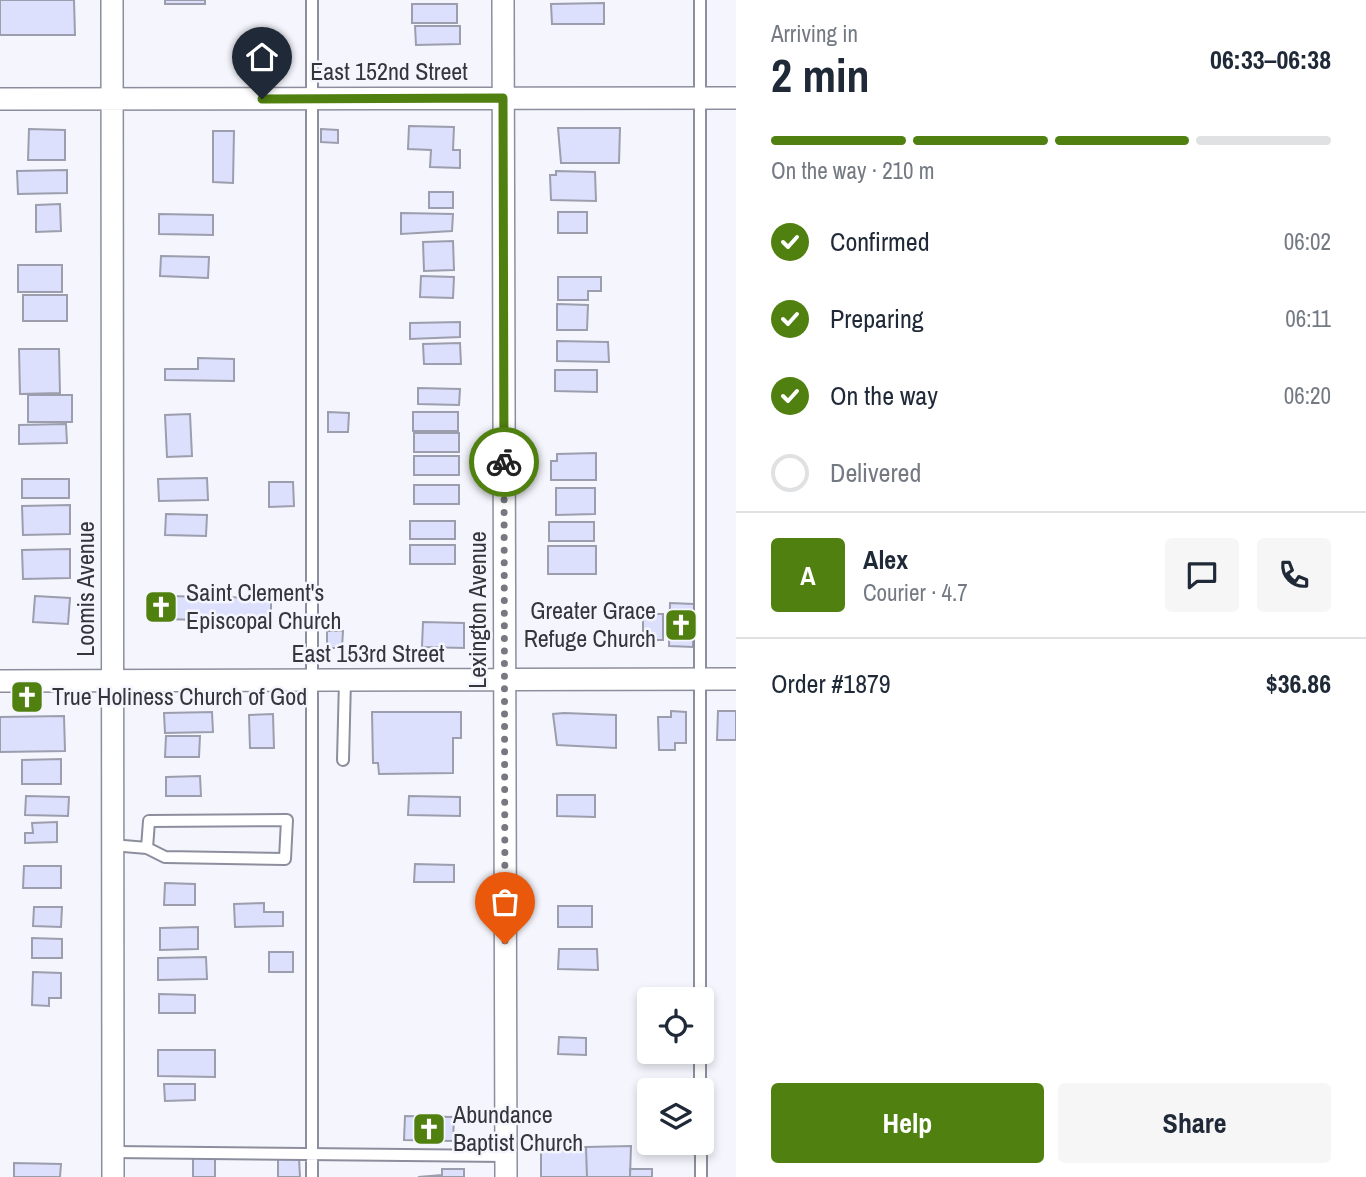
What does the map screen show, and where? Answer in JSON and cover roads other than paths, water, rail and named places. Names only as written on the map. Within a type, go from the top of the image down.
[{"type":"street","name":"Loomis Avenue","points":[[112,0],[113,1177]]},
{"type":"street","name":"Lexington Avenue","points":[[503,0],[506,1167]]},
{"type":"street","name":"East 152nd Street","points":[[0,99],[736,98]]},
{"type":"street","name":"East 153rd Street","points":[[0,681],[736,679]]},
{"type":"lane","points":[[312,0],[312,1177]]},
{"type":"lane","points":[[699,0],[700,987]]},
{"type":"lane","points":[[343,760],[345,680]]},
{"type":"lane","points":[[112,845],[147,848],[164,857],[285,859],[286,820],[149,821],[147,848]]},
{"type":"lane","points":[[113,1152],[312,1155],[506,1167]]},
{"type":"lane","points":[[701,1155],[701,1177]]},
{"type":"place","name":"Saint Clement's Episcopal Church","points":[[161,607]]},
{"type":"place","name":"Greater Grace Refuge Church","points":[[681,625]]},
{"type":"place","name":"True Holiness Church of God","points":[[27,697]]},
{"type":"place","name":"Abundance Baptist Church","points":[[429,1129]]}]
